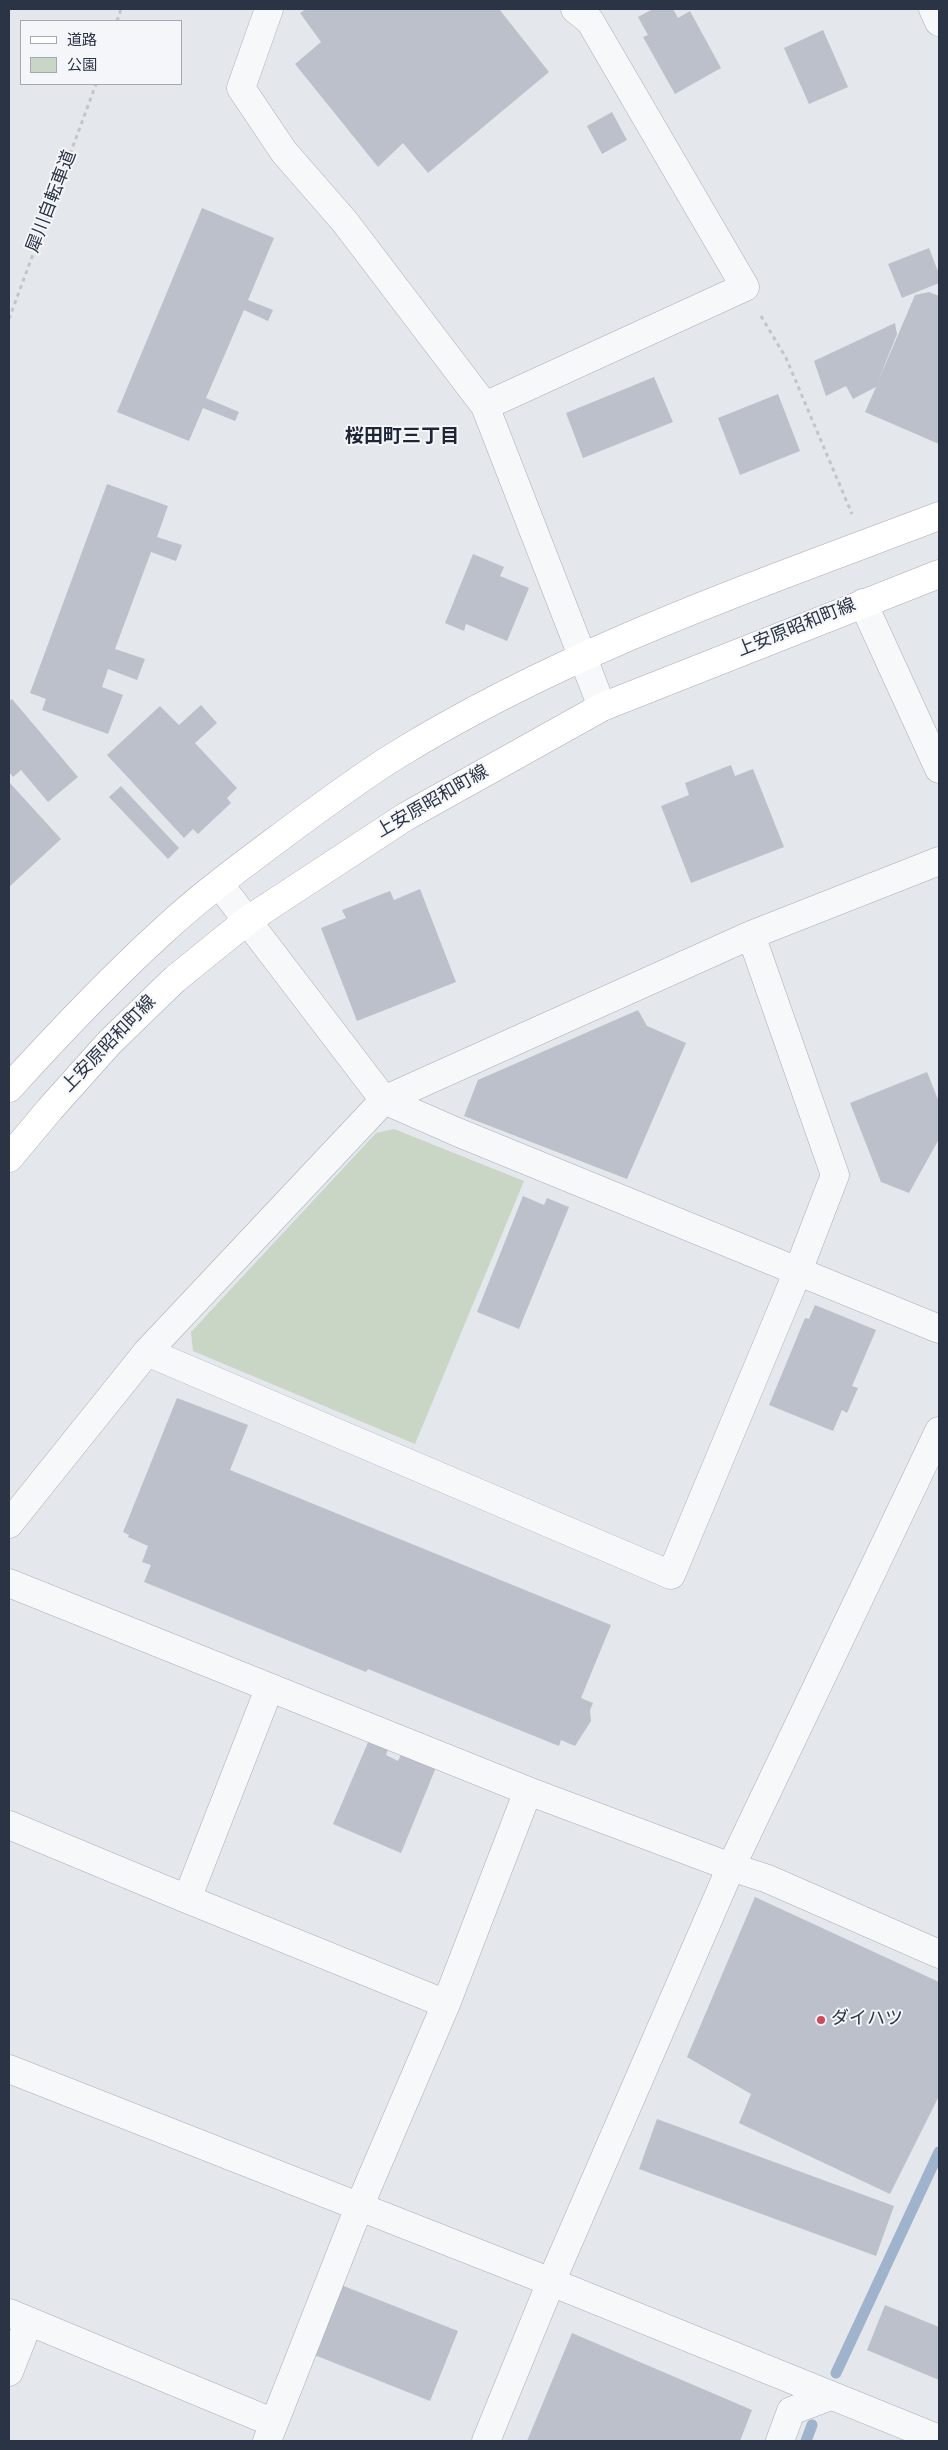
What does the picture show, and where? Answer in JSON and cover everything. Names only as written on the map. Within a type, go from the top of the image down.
[{"type":"main road","points":[[9,1088],[77,1012],[166,928],[322,806],[394,756],[490,702],[681,614],[939,516]]},
{"type":"main road","name":"上安原昭和町線","points":[[9,1158],[50,1108],[110,1042],[175,979],[248,920],[405,817],[602,708],[939,574]]},
{"type":"street","points":[[269,9],[241,88],[284,152],[345,222],[485,406],[602,708]]},
{"type":"street","points":[[933,9],[939,22]]},
{"type":"street","points":[[485,406],[745,287],[590,13]]},
{"type":"street","points":[[863,603],[939,769]]},
{"type":"street","points":[[9,1524],[147,1352],[384,1100],[751,935],[939,861]]},
{"type":"street","points":[[220,885],[384,1100],[939,1329]]},
{"type":"street","points":[[147,1352],[671,1575],[798,1271],[835,1175],[751,935]]},
{"type":"street","points":[[486,2441],[551,2282],[732,1867],[939,1431]]},
{"type":"street","points":[[9,1583],[269,1689],[528,1791],[768,1879],[939,1954]]},
{"type":"street","points":[[187,1899],[269,1689]]},
{"type":"street","points":[[9,2372],[19,2317],[271,2432],[359,2208],[446,2004],[528,1791]]},
{"type":"street","points":[[9,1825],[446,2004]]},
{"type":"street","points":[[9,2069],[551,2282],[939,2439]]},
{"type":"street","points":[[780,2441],[791,2411],[830,2396]]},
{"type":"path","name":"犀川自転車道","points":[[9,319],[96,85]]},
{"type":"path","points":[[745,287],[786,358],[864,545]]},
{"type":"green space","points":[[394,1129],[524,1181],[415,1444],[193,1351],[191,1332],[376,1133]]},
{"type":"building","points":[[306,9],[499,9],[549,72],[428,173],[403,143],[378,167],[295,64],[321,42],[300,13]]},
{"type":"building","points":[[653,9],[673,9],[678,18],[690,11],[721,68],[675,94],[643,37],[648,35],[638,17]]},
{"type":"building","points":[[823,30],[848,87],[809,104],[784,48]]},
{"type":"building","points":[[612,112],[627,140],[602,154],[587,126]]},
{"type":"building","points":[[202,208],[274,238],[248,300],[273,310],[268,321],[244,310],[206,398],[239,412],[235,421],[203,408],[189,441],[117,412]]},
{"type":"building","points":[[929,248],[939,274],[939,283],[902,298],[888,264]]},
{"type":"building","points":[[929,292],[939,296],[939,444],[865,412],[876,387],[853,399],[846,386],[826,396],[814,361],[895,323],[897,334],[877,384],[915,295]]},
{"type":"building","points":[[654,377],[673,422],[583,458],[566,413]]},
{"type":"building","points":[[778,394],[800,451],[740,475],[718,418]]},
{"type":"building","points":[[107,484],[168,506],[157,537],[182,545],[176,561],[151,552],[115,649],[145,659],[137,680],[108,669],[102,687],[123,695],[108,734],[42,710],[46,699],[30,693]]},
{"type":"building","points":[[473,554],[504,567],[500,576],[529,588],[507,641],[466,624],[464,631],[445,623]]},
{"type":"building","points":[[12,699],[78,777],[48,802],[21,770],[13,777],[9,772],[9,701]]},
{"type":"building","points":[[201,705],[217,723],[195,743],[237,788],[227,798],[231,803],[198,834],[193,829],[184,838],[107,755],[160,706],[179,725]]},
{"type":"building","points":[[731,765],[735,776],[753,769],[784,847],[691,883],[661,806],[689,795],[685,783]]},
{"type":"building","points":[[9,782],[61,839],[9,887]]},
{"type":"building","points":[[121,786],[179,848],[168,859],[109,797]]},
{"type":"building","points":[[420,889],[456,982],[357,1021],[321,928],[346,918],[342,910],[390,891],[394,900]]},
{"type":"building","points":[[638,1010],[647,1026],[686,1043],[627,1179],[464,1116],[478,1080]]},
{"type":"building","points":[[927,1072],[939,1102],[939,1139],[909,1193],[881,1182],[850,1103]]},
{"type":"building","points":[[523,1196],[544,1205],[547,1198],[569,1207],[519,1329],[477,1312]]},
{"type":"building","points":[[815,1305],[876,1330],[852,1386],[858,1388],[847,1413],[842,1410],[833,1431],[769,1405],[805,1318],[809,1319]]},
{"type":"building","points":[[177,1398],[248,1425],[230,1470],[611,1625],[581,1698],[593,1703],[590,1710],[591,1721],[575,1746],[561,1740],[559,1746],[368,1669],[366,1672],[144,1582],[151,1565],[142,1562],[148,1546],[128,1537],[129,1535],[123,1532]]},
{"type":"building","points":[[372,1733],[391,1741],[386,1755],[398,1761],[405,1746],[439,1760],[401,1853],[333,1824]]},
{"type":"building","name":"ダイハツ","points":[[755,1897],[939,1982],[939,2096],[890,2194],[739,2123],[751,2094],[687,2057]]},
{"type":"building","points":[[657,2119],[894,2206],[876,2256],[639,2169]]},
{"type":"building","points":[[341,2285],[458,2331],[430,2401],[312,2354]]},
{"type":"building","points":[[885,2305],[939,2327],[939,2380],[867,2350]]},
{"type":"building","points":[[572,2333],[752,2410],[740,2441],[527,2441]]},
{"type":"waterway","points":[[836,2373],[939,2152]]},
{"type":"waterway","points":[[806,2441],[812,2425]]},
{"type":"place","name":"ダイハツ","points":[[821,2020]]},
{"type":"district","name":"桜田町三丁目","points":[[402,438]]}]
